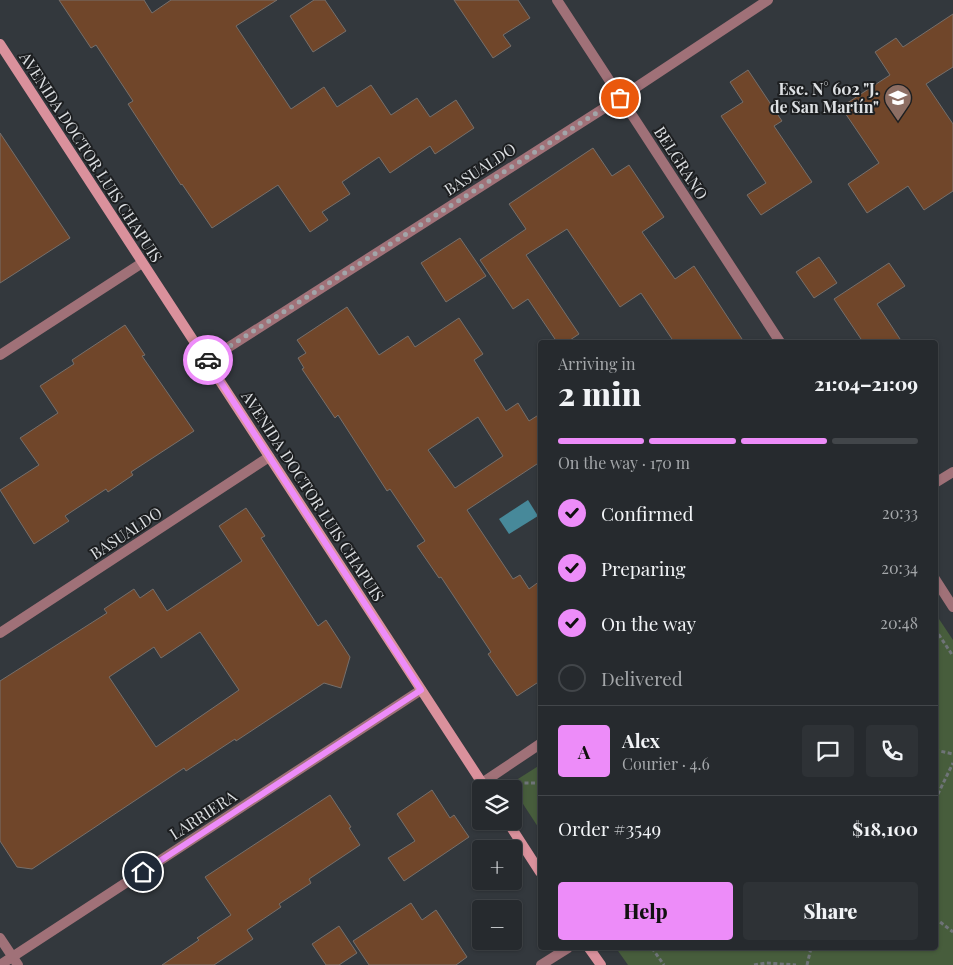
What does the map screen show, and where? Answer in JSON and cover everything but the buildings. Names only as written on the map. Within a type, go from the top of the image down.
[{"type":"main road","name":"AVENIDA DOCTOR LUIS CHAPUIS","points":[[0,44],[480,780]]},
{"type":"main road","points":[[513,830],[538,869]]},
{"type":"main road","points":[[591,950],[601,965]]},
{"type":"street","name":"BELGRANO","points":[[557,0],[779,340]]},
{"type":"street","name":"BASUALDO","points":[[207,361],[620,98],[768,0]]},
{"type":"street","points":[[0,355],[142,263]]},
{"type":"street","name":"BASUALDO","points":[[0,633],[269,457]]},
{"type":"street","points":[[938,481],[953,472]]},
{"type":"street","points":[[938,584],[953,607]]},
{"type":"street","name":"LARRIERA","points":[[0,965],[15,961],[421,690]]},
{"type":"street","points":[[492,780],[538,746]]},
{"type":"street","points":[[0,938],[15,961]]},
{"type":"street","points":[[541,965],[565,950]]},
{"type":"path","points":[[938,633],[953,656]]},
{"type":"path","points":[[938,751],[953,754]]},
{"type":"path","points":[[938,794],[953,763]]},
{"type":"path","points":[[938,920],[953,932]]},
{"type":"path","points":[[653,950],[664,965]]},
{"type":"path","points":[[807,965],[811,950]]},
{"type":"path","points":[[754,965],[766,963],[796,965]]},
{"type":"green space","points":[[938,618],[953,640],[953,965],[628,965],[617,950],[938,950]]},
{"type":"green space","points":[[538,766],[538,827],[522,802],[522,780],[516,780]]},
{"type":"water","points":[[528,500],[538,516],[509,534],[499,519]]},
{"type":"way so far","points":[[208,360],[620,98]]},
{"type":"place","name":"Esc. N° 602 \"J. de San Martín\"","points":[[898,122]]},
{"type":"route","points":[[143,872],[421,690],[208,360]]}]
